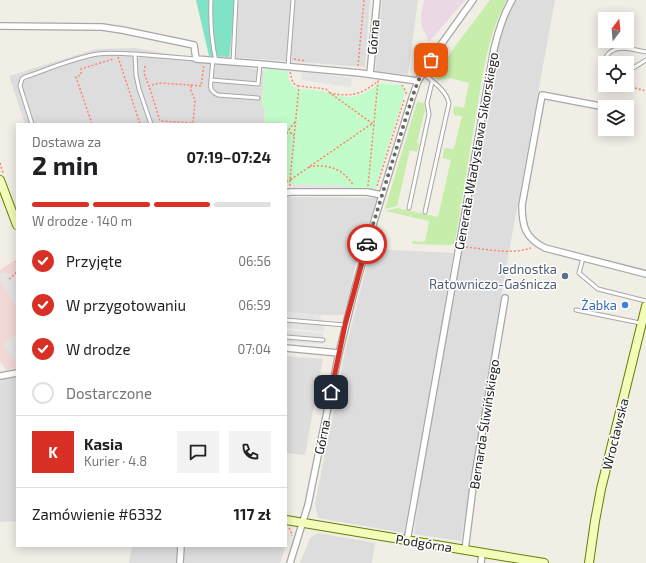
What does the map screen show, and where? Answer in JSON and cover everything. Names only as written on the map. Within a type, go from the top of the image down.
[{"type":"street","name":"Górna","points":[[370,74],[377,0]]},
{"type":"street","points":[[0,26],[102,27],[194,45],[196,59],[370,74],[418,81],[440,46],[474,0]]},
{"type":"street","name":"Generała Władysława Sikorskiego","points":[[407,541],[494,49],[500,26],[512,0]]},
{"type":"street","name":"Górna","points":[[290,563],[308,505],[345,325],[382,195],[418,81]]},
{"type":"street","points":[[598,106],[542,95],[522,205],[522,218],[525,231],[532,240],[545,248],[646,274]]},
{"type":"street","points":[[0,180],[16,222]]},
{"type":"street","points":[[288,192],[367,192],[382,195]]},
{"type":"street","name":"Bernarda Śliwińskiego","points":[[465,550],[505,298]]},
{"type":"street","name":"Wrocławska","points":[[589,563],[601,489],[646,306]]},
{"type":"street","points":[[287,348],[339,353]]},
{"type":"street","points":[[0,376],[16,372]]},
{"type":"street","name":"Podgórna","points":[[287,520],[544,563]]},
{"type":"street","points":[[180,563],[182,547]]},
{"type":"street","points":[[481,563],[482,553]]},
{"type":"lane","points":[[211,0],[210,21],[215,60],[210,87],[212,92],[218,95],[258,98]]},
{"type":"lane","points":[[233,62],[236,0]]},
{"type":"lane","points":[[288,66],[293,0]]},
{"type":"lane","points":[[607,56],[609,53],[618,49],[630,48],[646,52]]},
{"type":"lane","points":[[32,123],[20,86],[22,79],[25,77],[84,57],[100,54],[116,53],[196,59]]},
{"type":"lane","points":[[135,54],[136,75],[150,123]]},
{"type":"lane","points":[[634,68],[646,60]]},
{"type":"lane","points":[[211,80],[258,84],[260,64]]},
{"type":"lane","points":[[423,73],[444,92],[449,103],[425,212]]},
{"type":"lane","points":[[409,208],[429,114],[427,103],[432,82]]},
{"type":"lane","points":[[583,258],[579,274],[598,289],[646,302]]},
{"type":"lane","points":[[576,310],[642,323]]},
{"type":"lane","points":[[287,320],[345,325]]},
{"type":"lane","points":[[287,337],[323,340]]},
{"type":"path","points":[[358,69],[364,0]]},
{"type":"path","points":[[92,123],[76,77],[81,75],[81,69],[118,57],[140,123]]},
{"type":"path","points":[[289,58],[312,62]]},
{"type":"path","points":[[149,86],[159,83],[202,86],[205,60]]},
{"type":"path","points":[[145,66],[144,73],[160,121],[192,123],[195,100],[191,91],[191,85]]},
{"type":"path","points":[[287,181],[373,124],[326,89],[296,86],[293,83],[288,66]]},
{"type":"path","points":[[330,93],[349,95],[358,94],[379,81],[367,192]]},
{"type":"path","points":[[375,193],[406,92],[401,84]]},
{"type":"path","points":[[288,192],[299,86]]},
{"type":"path","points":[[634,88],[646,91]]},
{"type":"path","points":[[287,132],[296,121]]},
{"type":"path","points":[[287,133],[291,132],[294,136]]},
{"type":"path","points":[[318,160],[316,164],[319,166]]},
{"type":"path","points":[[307,168],[319,166],[330,167],[337,170],[352,183],[355,192]]},
{"type":"path","points":[[459,246],[503,252],[525,250],[539,245]]},
{"type":"path","points":[[8,279],[16,272]]},
{"type":"shaded area","points":[[236,0],[370,0],[365,67],[229,57]]},
{"type":"shaded area","points":[[382,0],[418,0],[408,75],[375,71]]},
{"type":"shaded area","points":[[424,0],[465,0],[429,42],[422,27],[421,15]]},
{"type":"shaded area","points":[[513,0],[555,0],[503,285],[461,541],[414,534],[419,495],[495,52],[502,26]]},
{"type":"shaded area","points":[[136,48],[264,71],[262,105],[265,110],[264,123],[25,123],[9,76],[96,49]]},
{"type":"shaded area","points":[[302,72],[352,78],[351,87],[301,80]]},
{"type":"shaded area","points":[[293,184],[349,186],[349,190],[293,189]]},
{"type":"shaded area","points":[[287,197],[377,198],[359,251],[344,315],[287,312]]},
{"type":"shaded area","points":[[371,249],[453,253],[404,533],[318,518],[315,504],[345,351]]},
{"type":"shaded area","points":[[15,260],[16,368],[6,370],[0,361],[0,270]]},
{"type":"shaded area","points":[[0,274],[16,274],[16,305],[0,280]]},
{"type":"shaded area","points":[[287,312],[321,315],[320,319],[324,320],[324,332],[287,328]]},
{"type":"shaded area","points":[[287,330],[323,333],[323,344],[287,342]]},
{"type":"shaded area","points":[[16,336],[16,364],[3,344]]},
{"type":"shaded area","points":[[287,356],[323,359],[305,455],[287,453]]},
{"type":"shaded area","points":[[16,368],[16,521],[0,522],[0,372]]},
{"type":"shaded area","points":[[318,533],[375,543],[372,563],[300,563],[310,538]]},
{"type":"shaded area","points":[[132,547],[286,547],[280,563],[129,563]]},
{"type":"green space","points":[[196,0],[236,0],[229,57],[209,56]]},
{"type":"green space","points":[[490,0],[507,0],[500,13],[490,41],[455,242],[450,245],[413,244],[412,241],[425,241],[429,221],[385,211],[397,208],[438,217],[451,160],[443,158],[444,149],[454,149],[462,116],[454,115],[453,110],[455,106],[464,108],[469,83],[450,78],[438,80],[431,74],[436,66],[441,69],[453,49]]},
{"type":"green space","points":[[267,69],[287,71],[291,84],[296,88],[301,90],[305,89],[328,92],[346,97],[360,95],[380,83],[401,85],[405,92],[375,190],[349,190],[349,186],[287,184],[287,123],[264,123],[265,110],[262,105],[264,71]]},
{"type":"green space","points":[[417,102],[424,103],[425,110],[417,142],[419,145],[417,152],[410,150],[397,206],[385,209]]},
{"type":"way so far","points":[[367,244],[412,98],[418,81],[431,60]]},
{"type":"place","name":"Jednostka Ratowniczo-Gaśnicza","points":[[565,276]]},
{"type":"place","name":"Żabka","points":[[625,305]]},
{"type":"route","points":[[331,392],[345,325],[367,244]]}]
